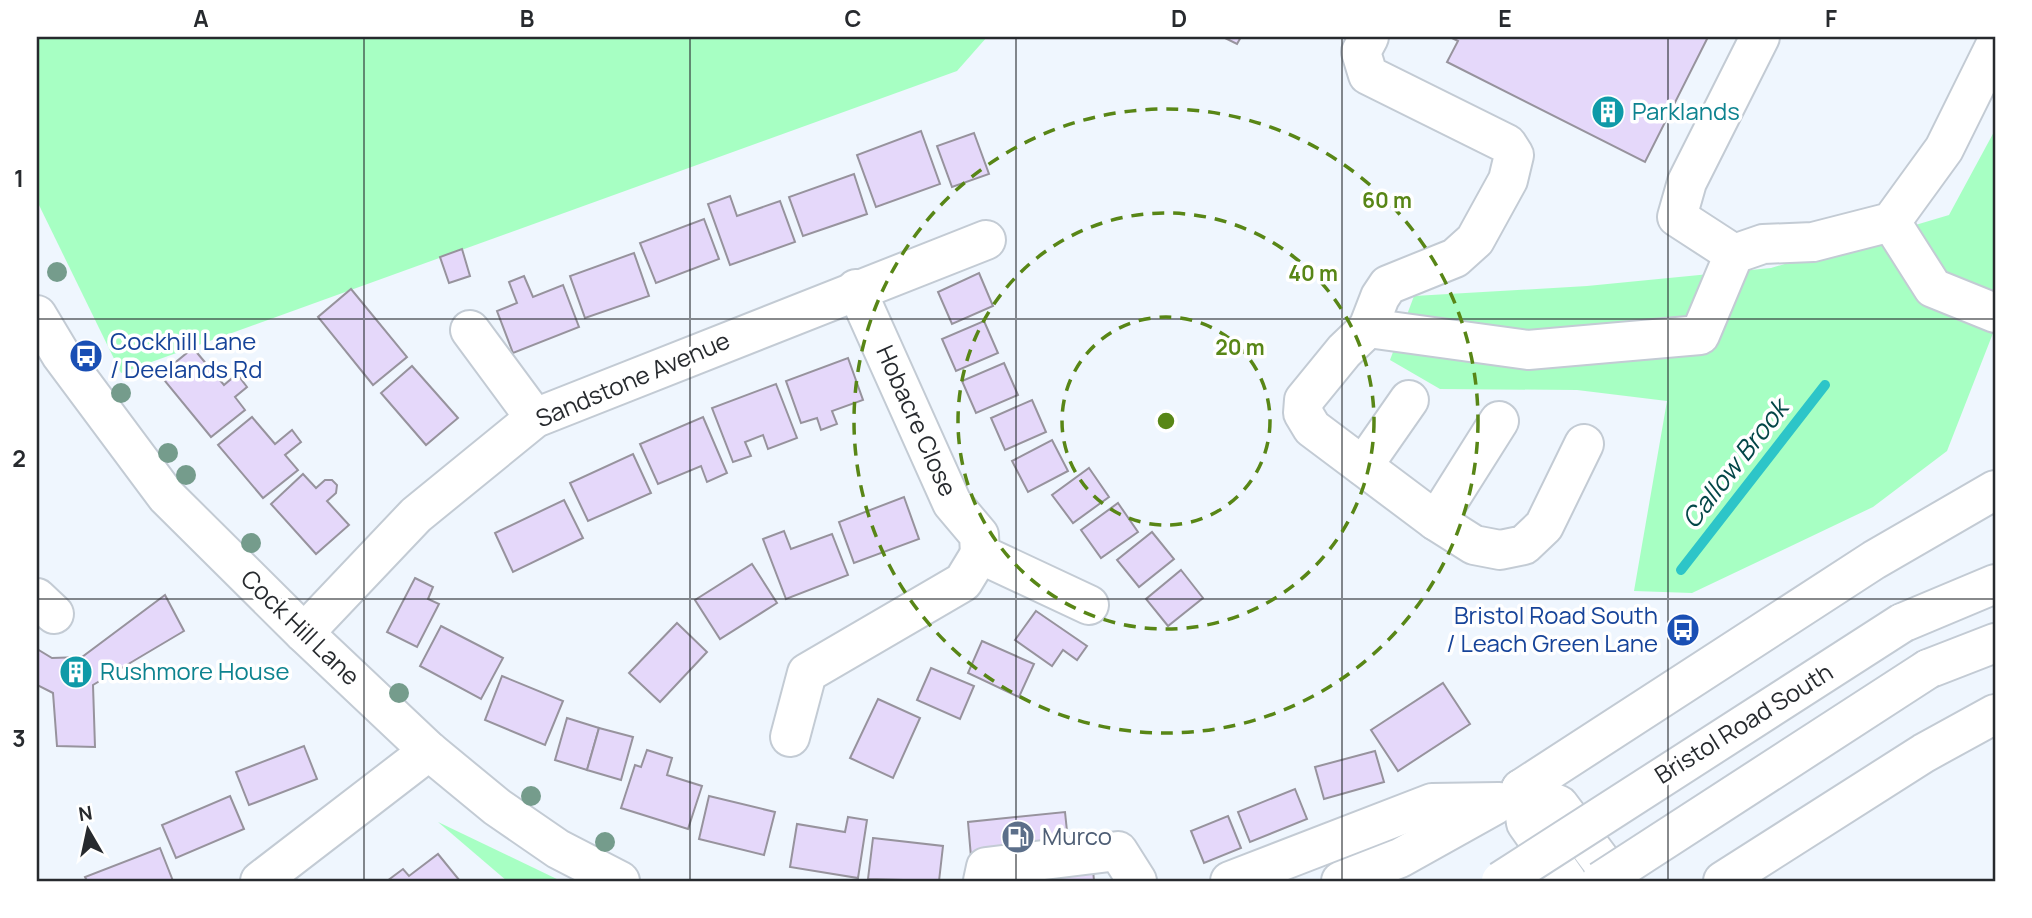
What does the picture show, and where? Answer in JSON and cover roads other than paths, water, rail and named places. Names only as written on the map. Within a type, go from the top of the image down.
[{"type":"main road","points":[[1368,37],[1361,52],[1368,75],[1507,144],[1514,155],[1508,180],[1475,240],[1455,258],[1388,285],[1380,297],[1368,328],[1343,351],[1304,400],[1303,413],[1312,428],[1436,521],[1474,545],[1500,550],[1524,545],[1544,526],[1584,444]]},
{"type":"main road","points":[[1734,254],[1677,217],[1687,183],[1760,37]]},
{"type":"main road","points":[[1368,328],[1528,350],[1700,335],[1734,254],[1763,244],[1813,242],[1891,222],[1944,149],[1995,46]]},
{"type":"main road","points":[[1891,222],[1933,288],[1995,313]]},
{"type":"main road","name":"Sandstone Avenue","points":[[304,633],[415,515],[535,418],[856,289],[986,240]]},
{"type":"main road","name":"Hobacre Close","points":[[856,289],[952,503],[979,535],[980,554]]},
{"type":"main road","name":"Cock Hill Lane","points":[[37,315],[61,355],[166,496],[304,633],[429,751],[497,807],[558,849],[620,881]]},
{"type":"main road","points":[[470,330],[535,418]]},
{"type":"main road","points":[[1363,466],[1409,400]]},
{"type":"main road","points":[[1436,521],[1499,421]]},
{"type":"main road","points":[[1341,881],[1400,858],[1510,796],[1874,560],[1995,490]]},
{"type":"main road","points":[[790,737],[807,673],[963,582],[980,554],[1089,605]]},
{"type":"main road","name":"Bristol Road South","points":[[1501,881],[1902,624],[1995,584]]},
{"type":"main road","points":[[1601,881],[1928,669],[1995,643]]},
{"type":"main road","points":[[1723,881],[1924,752],[1995,714]]},
{"type":"main road","points":[[260,881],[429,751]]},
{"type":"main road","points":[[1510,796],[1567,881]]},
{"type":"main road","points":[[1230,881],[1432,803],[1510,796],[1559,805],[1616,881]]},
{"type":"main road","points":[[983,881],[986,867],[1118,851],[1138,881]]},
{"type":"waterway","name":"Callow Brook","points":[[1681,570],[1825,385]]},
{"type":"place","name":"Parklands","points":[[1608,112]]},
{"type":"place","name":"Cockhill Lane / Deelands Rd","points":[[86,356]]},
{"type":"place","name":"Bristol Road South / Leach Green Lane","points":[[1683,630]]},
{"type":"place","name":"Rushmore House","points":[[76,672]]},
{"type":"place","name":"Murco","points":[[1018,837]]}]
